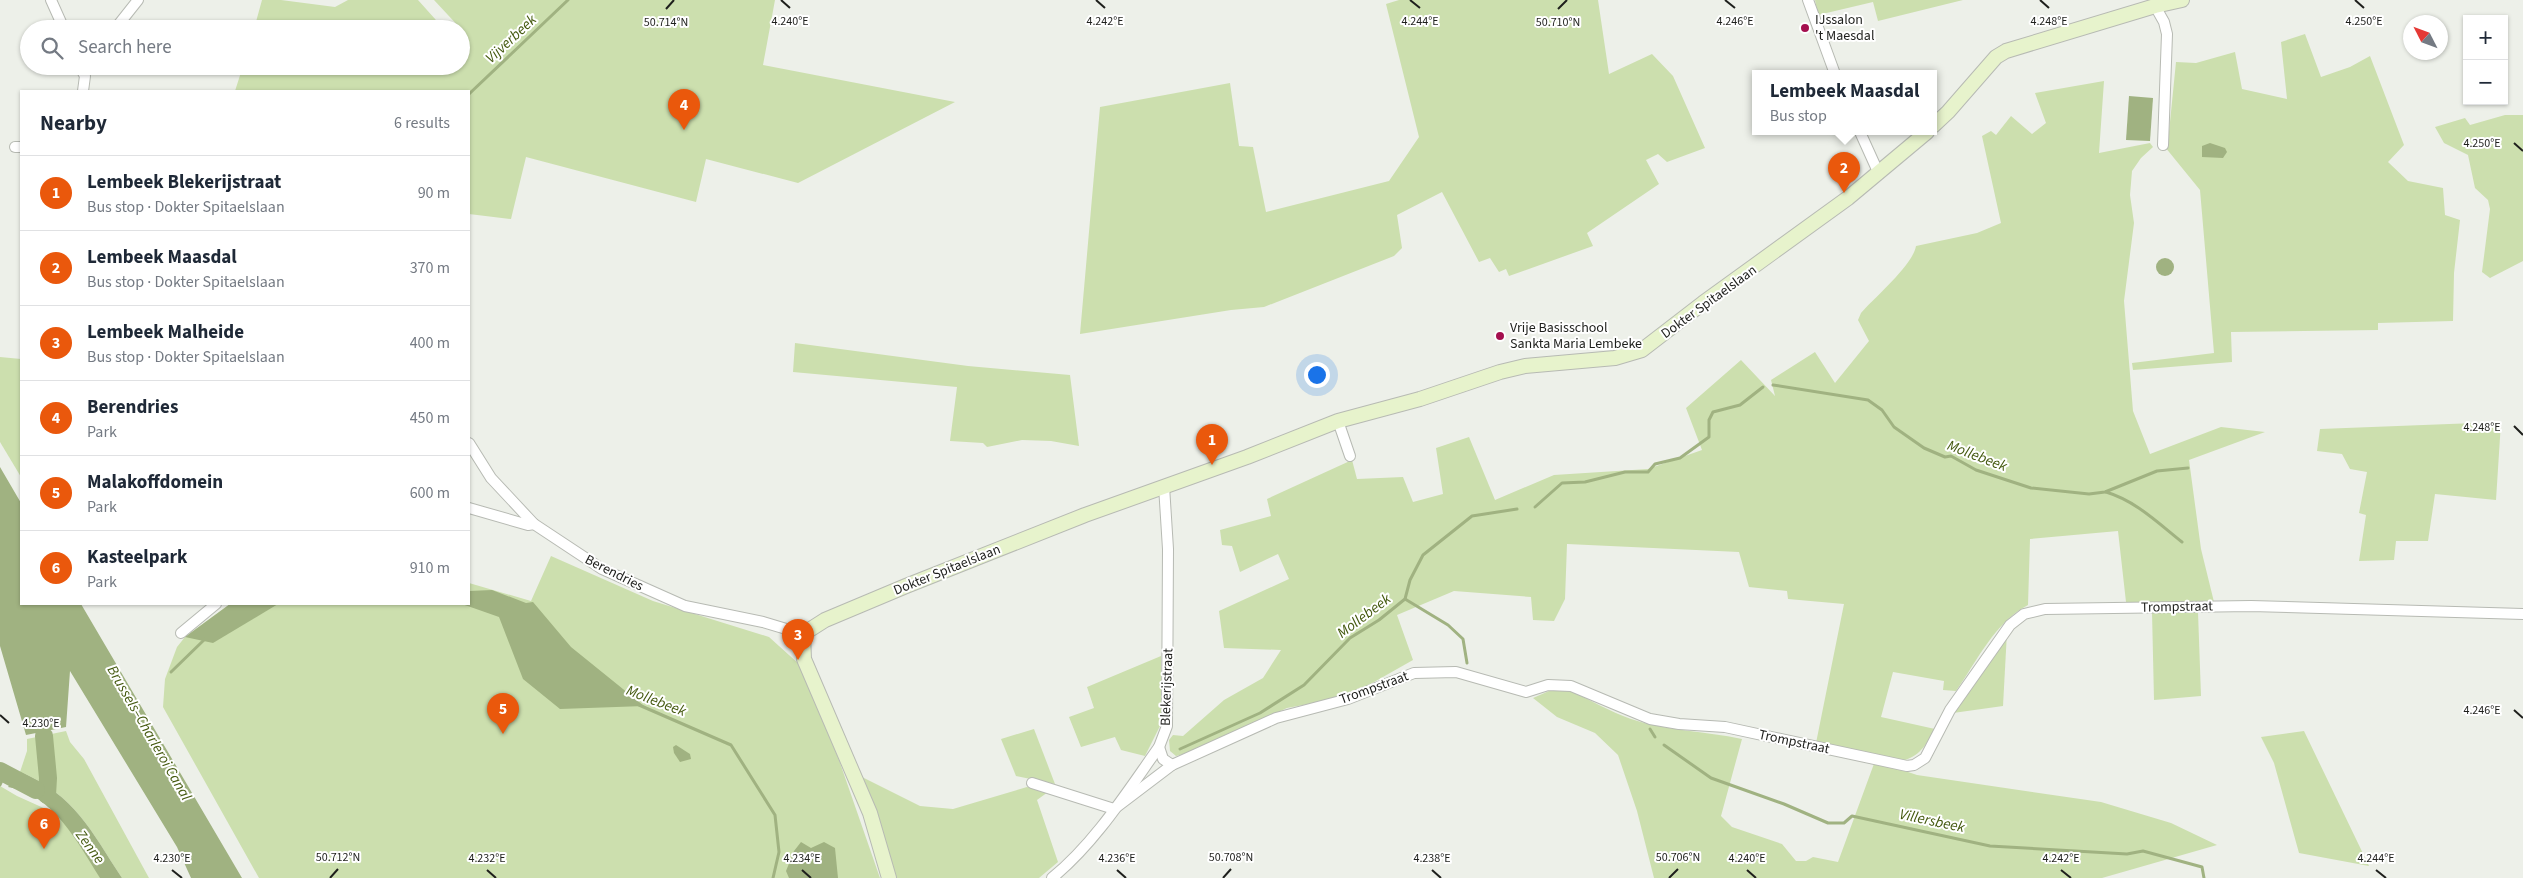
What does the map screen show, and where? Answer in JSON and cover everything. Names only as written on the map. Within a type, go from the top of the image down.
[{"type":"street","points":[[51,0],[60,20]]},
{"type":"street","points":[[122,20],[138,0]]},
{"type":"street","points":[[1808,0],[1834,70]]},
{"type":"street","points":[[1937,122],[1996,58],[2006,51],[2155,6],[2182,0]]},
{"type":"street","points":[[2155,6],[2164,22],[2167,34],[2163,145]]},
{"type":"street","points":[[83,90],[85,76]]},
{"type":"street","points":[[1861,135],[1879,174]]},
{"type":"street","name":"Dokter Spitaelslaan","points":[[803,634],[816,626],[906,586],[1338,421],[1420,400],[1500,372],[1525,366],[1615,358],[1642,350],[1703,303],[1794,239],[1879,174],[1924,135]]},
{"type":"street","points":[[1338,421],[1350,456]]},
{"type":"street","name":"Berendries","points":[[470,445],[492,478],[534,524],[602,569],[685,606],[763,622],[803,634]]},
{"type":"street","name":"Blekerijstraat","points":[[1052,878],[1066,867],[1114,809],[1160,747],[1167,726],[1168,549],[1164,486]]},
{"type":"street","points":[[470,508],[528,525],[534,524]]},
{"type":"street","points":[[181,633],[210,606]]},
{"type":"street","name":"Trompstraat","points":[[1114,809],[1172,765],[1276,718],[1348,699],[1414,674],[1456,672],[1526,692],[1548,686],[1571,686],[1650,719],[1679,724],[1725,727],[1907,766],[1914,765],[1925,758],[1950,710],[2010,625],[2024,614],[2046,609],[2243,606],[2523,614]]},
{"type":"street","points":[[803,634],[804,659],[870,813],[889,878]]},
{"type":"street","points":[[1160,747],[1163,759],[1172,765]]},
{"type":"street","points":[[1032,783],[1114,809]]},
{"type":"shaded area","points":[[262,0],[281,0],[335,7],[348,0],[418,0],[436,20],[256,20]]},
{"type":"shaded area","points":[[434,0],[775,0],[763,65],[955,102],[798,183],[706,159],[696,202],[526,157],[511,219],[470,214],[470,90],[235,90],[240,75],[470,75],[470,20],[453,20]]},
{"type":"shaded area","points":[[1399,0],[1598,0],[1609,74],[1652,54],[1673,76],[1705,148],[1667,162],[1658,154],[1646,160],[1659,184],[1587,233],[1593,246],[1509,276],[1506,269],[1499,272],[1490,258],[1479,262],[1442,192],[1397,215],[1402,248],[1394,256],[1264,307],[1231,310],[1080,334],[1100,107],[1230,83],[1239,146],[1253,147],[1266,212],[1389,181],[1419,137],[1386,4]]},
{"type":"shaded area","points":[[1815,0],[1963,0],[1878,21],[1873,2],[1818,15]]},
{"type":"shaded area","points":[[2305,34],[2321,77],[2350,67],[2370,56],[2404,145],[2388,162],[2408,181],[2443,188],[2445,215],[2460,220],[2454,273],[2453,321],[2378,323],[2378,330],[2231,332],[2232,362],[2133,370],[2132,363],[2214,353],[2200,190],[2165,147],[2169,132],[2176,62],[2196,63],[2235,52],[2242,89],[2287,99],[2281,42]]},
{"type":"shaded area","points":[[2104,81],[2099,153],[2150,143],[2153,147],[2141,158],[2132,171],[2130,195],[2134,223],[2124,301],[2133,411],[2150,454],[2221,427],[2265,432],[2189,460],[2201,549],[2214,602],[2126,602],[2118,531],[2030,539],[2028,605],[2016,612],[1996,632],[1956,691],[1943,690],[1944,681],[1893,672],[1881,717],[1935,729],[1919,752],[1905,760],[1816,743],[1844,604],[1788,599],[1787,591],[1749,587],[1739,552],[1567,544],[1565,599],[1554,621],[1533,620],[1531,597],[1454,591],[1397,615],[1413,660],[1367,686],[1340,698],[1287,708],[1191,752],[1176,756],[1170,751],[1169,740],[1173,735],[1183,736],[1224,700],[1263,678],[1281,650],[1224,648],[1219,611],[1289,579],[1278,554],[1240,572],[1232,546],[1222,545],[1220,530],[1271,516],[1267,499],[1352,460],[1357,479],[1403,477],[1413,502],[1443,494],[1436,448],[1469,437],[1495,500],[1554,475],[1648,469],[1702,450],[1686,408],[1741,360],[1775,396],[1771,380],[1815,352],[1835,383],[1869,341],[1858,320],[1861,313],[1901,272],[1916,246],[1977,233],[2001,223],[1982,136],[1991,131],[1996,135],[2011,116],[2032,134],[2046,123],[2035,93]]},
{"type":"shaded area","points":[[2505,115],[2523,115],[2523,261],[2490,278],[2482,272],[2490,209],[2488,200],[2475,188],[2468,155],[2444,143],[2435,127],[2465,118],[2470,125]]},
{"type":"shaded area","points":[[795,343],[968,366],[1070,375],[1079,446],[1051,441],[1022,440],[987,447],[983,443],[950,441],[957,387],[793,372]]},
{"type":"shaded area","points":[[0,357],[20,359],[20,475],[0,442]]},
{"type":"shaded area","points":[[2501,422],[2496,500],[2435,494],[2428,541],[2396,541],[2394,560],[2359,561],[2366,515],[2359,513],[2367,472],[2350,469],[2342,454],[2317,451],[2320,429]]},
{"type":"shaded area","points":[[551,556],[653,601],[769,637],[799,664],[839,760],[880,878],[259,878],[163,707],[165,679],[177,647],[185,637],[229,605],[470,605],[470,583],[531,601]]},
{"type":"shaded area","points":[[2152,612],[2198,612],[2201,696],[2154,700]]},
{"type":"shaded area","points":[[2007,632],[2003,706],[1953,713]]},
{"type":"shaded area","points":[[1161,656],[1161,724],[1145,756],[1121,750],[1115,737],[1081,747],[1069,717],[1094,708],[1087,687]]},
{"type":"shaded area","points":[[1568,690],[1615,713],[1644,723],[1742,739],[1721,816],[1732,827],[1782,844],[1796,861],[1806,861],[1813,857],[1838,862],[1875,761],[1917,775],[2101,802],[2171,823],[2217,845],[2102,878],[1654,878],[1637,811],[1618,755],[1595,733],[1557,717],[1533,698],[1549,691]]},
{"type":"shaded area","points":[[1034,729],[1055,784],[1016,776],[1001,739]]},
{"type":"shaded area","points":[[66,731],[70,742],[84,759],[149,878],[122,878],[91,830],[68,803],[39,781],[20,772],[27,751],[27,739]]},
{"type":"shaded area","points":[[2304,731],[2369,866],[2299,853],[2274,763],[2261,737]]},
{"type":"shaded area","points":[[860,776],[920,806],[953,809],[1027,787],[1048,792],[1037,800],[1058,862],[1039,878],[895,878],[882,828]]},
{"type":"shaded area","points":[[0,786],[17,796],[68,819],[107,878],[0,878]]},
{"type":"water","points":[[2129,96],[2153,98],[2150,141],[2126,140]]},
{"type":"water","points":[[2210,143],[2225,148],[2227,152],[2223,158],[2202,157],[2202,146]]},
{"type":"water","points":[[2165,258],[2171,261],[2174,267],[2171,273],[2165,276],[2159,273],[2156,267],[2159,261]]},
{"type":"water","name":"Brussels–Charleroi Canal","points":[[0,467],[20,501],[20,605],[82,605],[242,878],[191,878],[177,847],[70,671],[66,727],[26,735],[0,646]]},
{"type":"water","points":[[492,590],[526,603],[533,602],[571,647],[644,706],[560,709],[523,679],[499,617],[465,605],[470,605],[470,591]]},
{"type":"water","points":[[229,605],[276,605],[213,643],[185,637]]},
{"type":"water","points":[[676,745],[690,754],[691,759],[680,762],[674,753],[673,747]]},
{"type":"water","name":"Zenne","points":[[20,772],[39,781],[68,803],[91,830],[122,878],[100,878],[63,822],[51,810],[38,799],[24,791],[8,787]]},
{"type":"water","points":[[801,842],[811,848],[824,842],[835,848],[838,878],[789,878],[786,871],[794,851]]},
{"type":"waterway","name":"Vijverbeek","points":[[470,93],[568,0]]},
{"type":"waterway","name":"Mollebeek","points":[[1773,385],[1868,400],[1882,410],[1894,427],[1924,448],[1945,457],[1951,456],[1976,470],[2031,488],[2089,494],[2105,492],[2157,471],[2188,468]]},
{"type":"waterway","name":"Mollebeek","points":[[1535,507],[1562,483],[1585,482],[1625,472],[1648,472],[1655,464],[1680,458],[1709,437],[1709,420],[1713,412],[1740,405],[1763,387]]},
{"type":"waterway","points":[[2106,492],[2137,507],[2182,542]]},
{"type":"waterway","name":"Mollebeek","points":[[1180,749],[1260,713],[1304,685],[1350,638],[1379,620],[1405,599],[1410,580],[1423,555],[1472,516],[1517,509]]},
{"type":"waterway","name":"Villersbeek","points":[[1405,599],[1448,625],[1463,639],[1467,663]]},
{"type":"waterway","name":"Mollebeek","points":[[171,672],[205,639]]},
{"type":"waterway","name":"Mollebeek","points":[[639,705],[731,745],[775,815],[779,852],[773,878]]},
{"type":"waterway","name":"Villersbeek","points":[[1650,729],[1655,737]]},
{"type":"waterway","name":"Zenne","points":[[44,736],[48,778],[47,795]]},
{"type":"waterway","name":"Villersbeek","points":[[1664,745],[1711,778],[1784,804],[1828,823],[1844,823],[1852,816],[1990,846],[2127,854],[2143,851],[2202,867],[2204,878]]},
{"type":"waterway","name":"Zenne","points":[[0,771],[36,790]]},
{"type":"waterway","points":[[0,785],[5,774]]},
{"type":"place","name":"IJssalon 't Maesdal","points":[[1805,28]]},
{"type":"place","name":"Berendries","points":[[684,130]]},
{"type":"place","name":"Lembeek Maasdal","points":[[1844,193]]},
{"type":"place","name":"Vrije Basisschool Sankta Maria Lembeke","points":[[1500,336]]},
{"type":"place","name":"Lembeek Blekerijstraat","points":[[1212,465]]},
{"type":"place","name":"Lembeek Malheide","points":[[798,660]]},
{"type":"place","name":"Malakoffdomein","points":[[503,734]]},
{"type":"place","name":"Kasteelpark","points":[[44,849]]}]
